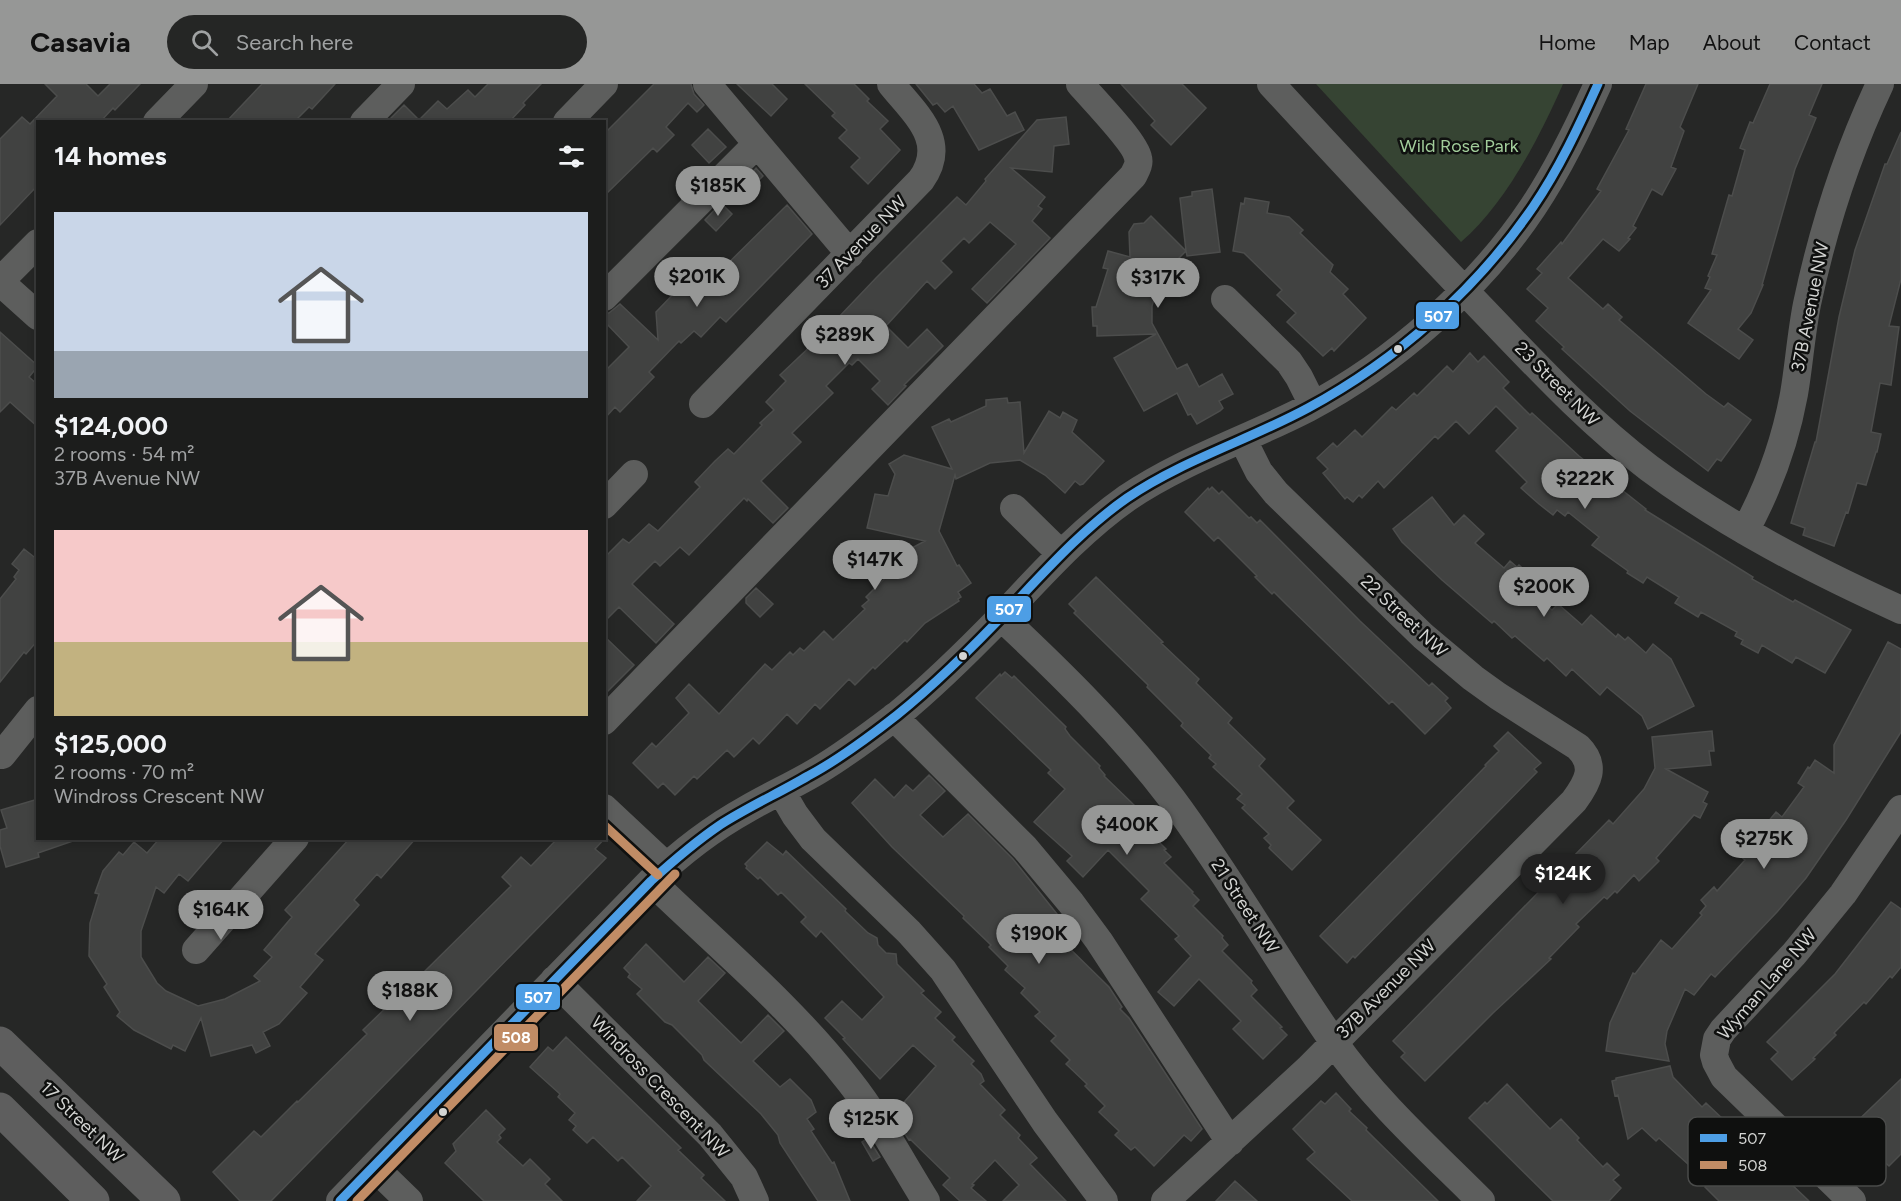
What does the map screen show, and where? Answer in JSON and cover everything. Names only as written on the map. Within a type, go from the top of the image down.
[{"type":"main road","name":"17 Street NW","points":[[0,1043],[164,1201]]},
{"type":"main road","points":[[0,1109],[93,1201]]},
{"type":"street","points":[[159,120],[194,84]]},
{"type":"street","points":[[366,120],[401,84]]},
{"type":"street","points":[[569,120],[604,84]]},
{"type":"street","points":[[706,84],[850,254]]},
{"type":"street","name":"37 Avenue NW","points":[[703,404],[850,254],[928,170],[933,152],[928,131],[891,84]]},
{"type":"street","points":[[606,719],[1133,176],[1137,167],[1138,155],[1129,141],[1080,84]]},
{"type":"street","name":"23 Street NW","points":[[1271,84],[1463,290],[1557,387],[1611,437],[1668,481],[1745,531],[1806,566],[1901,610]]},
{"type":"street","points":[[340,1201],[658,874],[689,846],[721,824],[820,770],[894,717],[937,681],[1061,554],[1106,514],[1152,482],[1312,405],[1365,374],[1414,338],[1490,262],[1534,206],[1566,151],[1598,84]]},
{"type":"street","name":"37B Avenue NW","points":[[1745,531],[1764,496],[1781,448],[1794,394],[1807,307],[1830,215],[1843,172],[1880,84]]},
{"type":"street","points":[[606,295],[757,144]]},
{"type":"street","points":[[36,245],[0,281],[36,314]]},
{"type":"street","points":[[1225,299],[1289,362],[1312,405]]},
{"type":"street","name":"22 Street NW","points":[[1243,440],[1259,471],[1276,493],[1398,612],[1473,678],[1519,711],[1578,747],[1585,754],[1589,765]]},
{"type":"street","points":[[606,503],[634,474]]},
{"type":"street","points":[[1014,508],[1061,554]]},
{"type":"street","name":"21 Street NW","points":[[1001,616],[1106,719],[1171,798],[1334,1042],[1397,1118],[1481,1201]]},
{"type":"street","points":[[2,755],[36,712]]},
{"type":"street","points":[[894,717],[1025,849],[1071,903],[1099,941],[1230,1142]]},
{"type":"street","name":"37B Avenue NW","points":[[1165,1201],[1334,1042],[1574,801],[1584,788],[1589,774],[1589,765]]},
{"type":"street","points":[[780,791],[813,839],[909,932],[943,970],[1045,1122],[1104,1201]]},
{"type":"street","name":"Wyman Lane NW","points":[[1765,1117],[1724,1077],[1716,1062],[1714,1048],[1722,1030],[1794,954],[1843,894],[1901,809]]},
{"type":"street","points":[[606,810],[658,874],[821,1047],[852,1084],[926,1201]]},
{"type":"street","points":[[196,950],[294,840]]},
{"type":"street","name":"Windross Crescent NW","points":[[554,980],[729,1155],[744,1177],[755,1201]]},
{"type":"street","points":[[374,1167],[409,1201]]},
{"type":"street","name":"Wyman Lane NW","points":[[1837,1186],[1852,1201]]},
{"type":"green space","name":"Wild Rose Park","points":[[1316,84],[1563,84],[1520,169],[1493,208],[1461,242]]},
{"type":"building","points":[[45,84],[86,84],[98,96],[110,84],[140,84],[102,120],[36,120],[36,187],[0,225],[0,139],[22,117],[30,124],[57,96]]},
{"type":"building","points":[[262,84],[335,84],[312,109],[309,107],[296,120],[228,120]]},
{"type":"building","points":[[488,84],[541,84],[511,120],[419,120],[438,101],[447,109],[468,90],[475,97]]},
{"type":"building","points":[[654,84],[691,84],[694,94],[704,105],[697,112],[688,103],[666,127],[674,135],[657,152],[653,148],[606,194],[606,132]]},
{"type":"building","points":[[737,84],[772,84],[787,99],[771,116]]},
{"type":"building","points":[[805,84],[854,84],[869,99],[867,101],[888,121],[880,129],[900,150],[868,184],[851,167],[860,158],[839,138],[847,130],[832,116],[835,113]]},
{"type":"building","points":[[916,84],[974,84],[982,93],[990,89],[1007,116],[1015,112],[1024,130],[979,150],[953,106],[945,112],[937,103],[933,105]]},
{"type":"building","points":[[1121,84],[1182,84],[1206,108],[1171,145],[1151,125],[1155,121]]},
{"type":"building","points":[[1646,84],[1698,84],[1680,127],[1684,131],[1671,167],[1676,169],[1662,195],[1652,189],[1633,226],[1636,228],[1619,251],[1603,239],[1568,278],[1603,309],[1608,304],[1622,317],[1619,320],[1706,394],[1724,407],[1728,403],[1751,420],[1721,461],[1717,459],[1708,471],[1630,411],[1562,349],[1564,347],[1536,321],[1548,308],[1527,289],[1542,273],[1537,269],[1561,242],[1562,244],[1601,191],[1597,189],[1629,130],[1626,129]]},
{"type":"building","points":[[1770,84],[1822,84],[1809,115],[1816,118],[1795,169],[1763,285],[1751,313],[1738,329],[1753,340],[1739,359],[1688,323],[1711,290],[1705,288],[1717,255],[1712,254],[1729,195],[1732,196],[1745,150],[1740,148],[1750,122],[1753,123]]},
{"type":"building","points":[[404,105],[419,120],[389,120]]},
{"type":"building","points":[[1066,117],[1069,144],[1054,146],[1052,172],[1011,168],[1045,197],[1038,206],[1042,209],[1032,221],[1050,238],[987,303],[972,289],[1016,244],[990,222],[969,243],[964,238],[941,261],[952,272],[935,289],[927,281],[886,326],[908,348],[927,329],[943,346],[904,385],[906,386],[888,405],[872,389],[880,381],[858,359],[852,365],[849,363],[826,386],[833,393],[792,433],[801,442],[761,481],[788,508],[773,523],[748,499],[747,501],[744,498],[689,555],[680,547],[660,566],[655,561],[632,584],[674,624],[656,643],[619,607],[606,620],[606,556],[623,539],[629,543],[649,524],[658,531],[700,487],[695,482],[715,461],[728,449],[734,454],[774,410],[766,402],[786,381],[780,375],[957,197],[966,205],[986,181],[985,179],[1037,120]]},
{"type":"building","points":[[708,129],[726,147],[709,163],[692,145]]},
{"type":"building","points":[[1901,132],[1901,279],[1889,326],[1899,327],[1891,385],[1880,383],[1871,432],[1881,434],[1877,452],[1866,485],[1857,483],[1848,513],[1846,512],[1834,546],[1803,535],[1805,528],[1791,523],[1816,442],[1839,317],[1855,250],[1885,164]]},
{"type":"building","points":[[756,168],[763,176],[751,188],[744,181]]},
{"type":"building","points":[[1212,189],[1220,252],[1187,256],[1180,198],[1192,196],[1192,192]]},
{"type":"building","points":[[1245,198],[1269,202],[1267,213],[1289,217],[1303,230],[1300,233],[1333,265],[1330,272],[1348,289],[1343,294],[1366,318],[1334,351],[1332,348],[1323,356],[1287,322],[1296,313],[1277,295],[1282,290],[1244,253],[1233,251],[1241,203],[1244,204]]},
{"type":"building","points":[[721,203],[732,214],[716,231],[705,220]]},
{"type":"building","points":[[787,205],[812,234],[726,322],[720,317],[701,337],[694,331],[681,343],[679,341],[649,372],[654,377],[620,412],[615,407],[606,417],[606,370],[629,347],[606,323],[606,313],[620,304],[658,340],[656,312],[682,285],[694,297]]},
{"type":"building","points":[[1151,216],[1186,251],[1161,276],[1152,306],[1152,323],[1177,369],[1187,364],[1199,387],[1222,374],[1233,394],[1219,401],[1223,408],[1220,411],[1197,424],[1191,414],[1188,415],[1177,393],[1144,411],[1114,358],[1156,334],[1097,336],[1097,326],[1093,326],[1092,307],[1096,307],[1108,269],[1103,268],[1108,251],[1130,257],[1129,232],[1134,224],[1144,223]]},
{"type":"building","points":[[0,332],[36,364],[36,368],[29,377],[36,383],[36,425],[10,402],[0,412]]},
{"type":"building","points":[[1470,353],[1478,362],[1484,356],[1509,382],[1503,388],[1530,415],[1532,413],[1579,456],[1645,510],[1753,577],[1752,579],[1851,630],[1825,673],[1796,657],[1792,663],[1762,645],[1758,653],[1741,644],[1743,640],[1735,636],[1737,632],[1701,612],[1698,617],[1675,603],[1679,597],[1647,577],[1643,583],[1627,573],[1628,571],[1592,545],[1599,537],[1568,512],[1565,516],[1557,510],[1553,515],[1539,504],[1521,488],[1527,482],[1496,451],[1518,428],[1496,406],[1469,434],[1456,421],[1438,439],[1435,436],[1384,488],[1378,481],[1362,498],[1359,495],[1353,502],[1347,497],[1345,499],[1323,473],[1328,469],[1317,458],[1333,443],[1337,447],[1355,430],[1362,437],[1392,407],[1396,410],[1414,393],[1417,396],[1447,366],[1453,372]]},
{"type":"building","points":[[1007,398],[1008,403],[1020,402],[1024,453],[1049,411],[1060,418],[1063,412],[1077,420],[1072,432],[1104,461],[1083,484],[1080,485],[1075,481],[1065,493],[1045,475],[1020,460],[990,463],[956,479],[955,475],[939,531],[957,566],[959,565],[971,583],[958,592],[961,597],[959,601],[925,623],[907,642],[905,640],[855,685],[849,679],[820,709],[815,704],[797,724],[787,714],[759,744],[753,738],[734,757],[727,750],[697,779],[694,776],[675,795],[663,783],[658,788],[633,763],[652,743],[656,747],[689,713],[676,698],[689,684],[719,714],[765,664],[772,670],[790,652],[793,655],[800,648],[804,651],[824,631],[833,640],[865,609],[862,606],[869,600],[866,597],[897,566],[893,558],[925,541],[867,528],[875,494],[888,496],[895,474],[889,464],[904,455],[952,469],[932,427],[949,419],[951,422],[986,406],[986,400]]},
{"type":"building","points":[[1212,487],[1219,494],[1222,491],[1249,518],[1251,517],[1257,523],[1260,520],[1360,621],[1429,686],[1432,683],[1448,698],[1445,701],[1451,708],[1425,734],[1392,701],[1389,704],[1274,592],[1272,594],[1218,537],[1214,541],[1185,512],[1208,488],[1209,490]]},
{"type":"building","points":[[1432,497],[1454,525],[1464,515],[1484,534],[1475,543],[1504,568],[1510,561],[1517,567],[1519,565],[1533,578],[1526,586],[1552,610],[1558,604],[1582,625],[1591,615],[1616,637],[1618,634],[1625,640],[1628,637],[1646,653],[1653,644],[1671,659],[1694,706],[1648,729],[1642,716],[1607,687],[1600,695],[1572,669],[1566,676],[1547,658],[1544,661],[1515,636],[1512,638],[1494,621],[1492,623],[1442,580],[1402,542],[1393,529]]},
{"type":"building","points":[[24,549],[36,558],[36,642],[26,654],[24,652],[0,682],[0,599],[16,579],[14,577],[19,570],[12,564]]},
{"type":"building","points":[[1096,577],[1199,679],[1196,683],[1232,718],[1228,723],[1265,759],[1259,766],[1294,801],[1287,808],[1321,840],[1292,870],[1269,848],[1271,845],[1264,838],[1269,834],[1242,808],[1245,805],[1237,799],[1242,794],[1213,767],[1216,764],[1209,758],[1211,755],[1181,726],[1183,723],[1147,687],[1148,685],[1074,613],[1076,611],[1069,604]]},
{"type":"building","points":[[756,588],[773,604],[760,617],[746,603],[746,598]]},
{"type":"building","points":[[606,638],[634,665],[606,693]]},
{"type":"building","points":[[1888,642],[1901,649],[1901,732],[1846,820],[1806,878],[1777,912],[1715,977],[1711,974],[1694,995],[1685,989],[1667,1031],[1665,1044],[1669,1061],[1606,1051],[1610,1023],[1633,973],[1635,974],[1661,940],[1672,949],[1702,915],[1700,913],[1706,906],[1701,900],[1714,887],[1717,891],[1745,860],[1740,856],[1776,812],[1782,817],[1804,787],[1798,783],[1815,760],[1834,773],[1834,745]]},
{"type":"building","points":[[1005,672],[1012,678],[1014,676],[1066,727],[1070,736],[1100,766],[1104,776],[1135,806],[1133,808],[1140,815],[1136,819],[1166,849],[1164,850],[1171,857],[1164,863],[1199,900],[1193,906],[1223,936],[1222,938],[1228,945],[1222,951],[1252,981],[1251,983],[1257,990],[1251,996],[1287,1035],[1263,1059],[1233,1029],[1241,1021],[1199,979],[1174,1006],[1158,992],[1191,956],[1175,939],[1179,936],[1141,899],[1149,891],[1108,850],[1083,877],[1067,861],[1072,856],[1034,822],[1065,789],[1048,773],[1051,770],[976,698],[1000,674],[1001,676]]},
{"type":"building","points":[[1712,731],[1714,751],[1709,751],[1711,765],[1666,769],[1708,792],[1703,802],[1707,804],[1700,818],[1694,815],[1656,858],[1659,861],[1639,881],[1634,875],[1617,893],[1615,891],[1607,899],[1604,897],[1576,924],[1579,927],[1549,958],[1551,959],[1425,1081],[1401,1057],[1405,1053],[1393,1041],[1609,820],[1613,824],[1644,789],[1655,768],[1652,737]]},
{"type":"building","points":[[1508,732],[1541,763],[1534,769],[1537,772],[1355,958],[1353,956],[1347,963],[1320,936],[1486,766],[1499,751],[1494,746]]},
{"type":"building","points":[[929,775],[945,791],[920,815],[943,837],[968,814],[1013,859],[1069,929],[1060,939],[1109,987],[1122,1007],[1120,1009],[1129,1018],[1202,1129],[1191,1141],[1184,1135],[1154,1166],[1135,1147],[1131,1150],[1115,1135],[1119,1131],[1099,1112],[1105,1106],[1066,1064],[1070,1060],[1051,1041],[1056,1036],[1035,1016],[1040,1012],[1021,993],[1025,988],[1005,970],[1008,966],[989,947],[991,945],[892,847],[852,803],[875,779],[894,798],[906,785],[913,791]]},
{"type":"building","points":[[36,800],[36,840],[73,841],[38,853],[39,857],[6,867],[0,846],[0,830],[7,828],[1,810]]},
{"type":"building","points":[[158,840],[223,840],[188,881],[179,874],[164,893],[156,887],[141,931],[141,957],[157,983],[166,991],[198,1006],[225,999],[260,981],[254,976],[272,957],[264,950],[292,917],[285,910],[348,840],[414,840],[381,878],[377,874],[354,900],[359,905],[315,954],[323,960],[300,987],[307,993],[279,1024],[263,1032],[270,1046],[256,1053],[252,1045],[211,1056],[201,1018],[185,1051],[173,1045],[171,1049],[134,1030],[117,1016],[120,1012],[104,987],[107,984],[89,956],[90,923],[99,894],[95,893],[103,871],[119,852],[123,855],[134,842],[147,853]]},
{"type":"building","points":[[556,840],[603,840],[595,849],[606,858],[271,1201],[240,1201],[213,1172],[254,1131],[261,1137],[298,1102],[367,1034],[363,1030],[395,999],[401,1005],[427,977],[423,973],[511,886],[502,877],[521,857],[531,866]]},
{"type":"building","points":[[767,842],[783,855],[786,851],[868,933],[877,938],[878,945],[886,953],[896,954],[897,964],[924,991],[921,993],[941,1012],[935,1018],[955,1037],[952,1040],[974,1061],[971,1064],[981,1074],[984,1081],[980,1084],[1005,1110],[1000,1115],[1020,1135],[1018,1138],[1037,1158],[1030,1164],[1066,1201],[1003,1201],[1019,1185],[995,1160],[972,1184],[974,1185],[971,1188],[986,1201],[960,1201],[943,1185],[950,1178],[909,1140],[897,1122],[906,1117],[898,1109],[936,1066],[913,1045],[880,1079],[825,1018],[842,1001],[862,1020],[884,997],[821,931],[816,937],[801,922],[806,917],[781,892],[778,895],[760,877],[758,879],[746,868],[745,864]]},
{"type":"building","points":[[1891,902],[1901,909],[1901,967],[1834,1033],[1836,1035],[1813,1058],[1815,1059],[1792,1080],[1771,1059],[1778,1052],[1767,1042],[1835,974]]},
{"type":"building","points":[[646,944],[684,982],[708,957],[725,973],[698,1001],[741,1043],[768,1015],[784,1031],[753,1061],[780,1087],[790,1079],[811,1100],[816,1112],[807,1119],[814,1129],[811,1131],[832,1163],[834,1162],[850,1201],[818,1201],[780,1143],[778,1135],[761,1114],[704,1060],[702,1055],[672,1025],[665,1022],[637,994],[642,989],[628,977],[630,974],[624,968]]},
{"type":"building","points":[[566,1037],[681,1148],[678,1150],[704,1175],[701,1178],[725,1201],[637,1201],[651,1186],[622,1157],[618,1161],[593,1137],[587,1143],[573,1130],[576,1126],[569,1120],[575,1113],[558,1097],[560,1094],[530,1067],[548,1047],[553,1051]]},
{"type":"building","points":[[1670,1066],[1673,1077],[1702,1107],[1706,1103],[1721,1117],[1688,1117],[1688,1164],[1659,1138],[1656,1141],[1642,1128],[1628,1139],[1618,1095],[1615,1096],[1612,1081],[1616,1078]]},
{"type":"building","points":[[1901,1079],[1901,1154],[1889,1166],[1886,1163],[1886,1117],[1862,1117]]},
{"type":"building","points":[[1507,1084],[1550,1129],[1561,1119],[1603,1167],[1607,1163],[1619,1175],[1613,1180],[1621,1188],[1609,1201],[1553,1201],[1469,1118]]},
{"type":"building","points":[[1336,1093],[1351,1109],[1349,1111],[1367,1128],[1366,1130],[1438,1201],[1352,1201],[1307,1159],[1315,1152],[1293,1129],[1321,1101],[1325,1104]]},
{"type":"building","points":[[486,1110],[505,1129],[499,1135],[501,1138],[497,1142],[523,1166],[530,1159],[550,1179],[545,1184],[562,1201],[484,1201],[445,1163],[456,1151],[453,1144]]},
{"type":"building","points":[[868,1138],[880,1157],[873,1161],[862,1142]]},
{"type":"building","points":[[1235,1181],[1257,1201],[1216,1201]]},
{"type":"building","points":[[1793,1186],[1809,1201],[1719,1201],[1705,1187]]},
{"type":"transit line","name":"507","points":[[340,1201],[651,881],[693,845],[731,818],[831,762],[897,715],[956,662],[1081,535],[1127,498],[1171,472],[1286,419],[1341,389],[1373,368],[1432,321],[1486,267],[1533,207],[1560,162],[1598,84]]},
{"type":"transit line","name":"508","points":[[606,827],[658,875]]},
{"type":"transit line","name":"508","points":[[357,1201],[675,874]]}]
